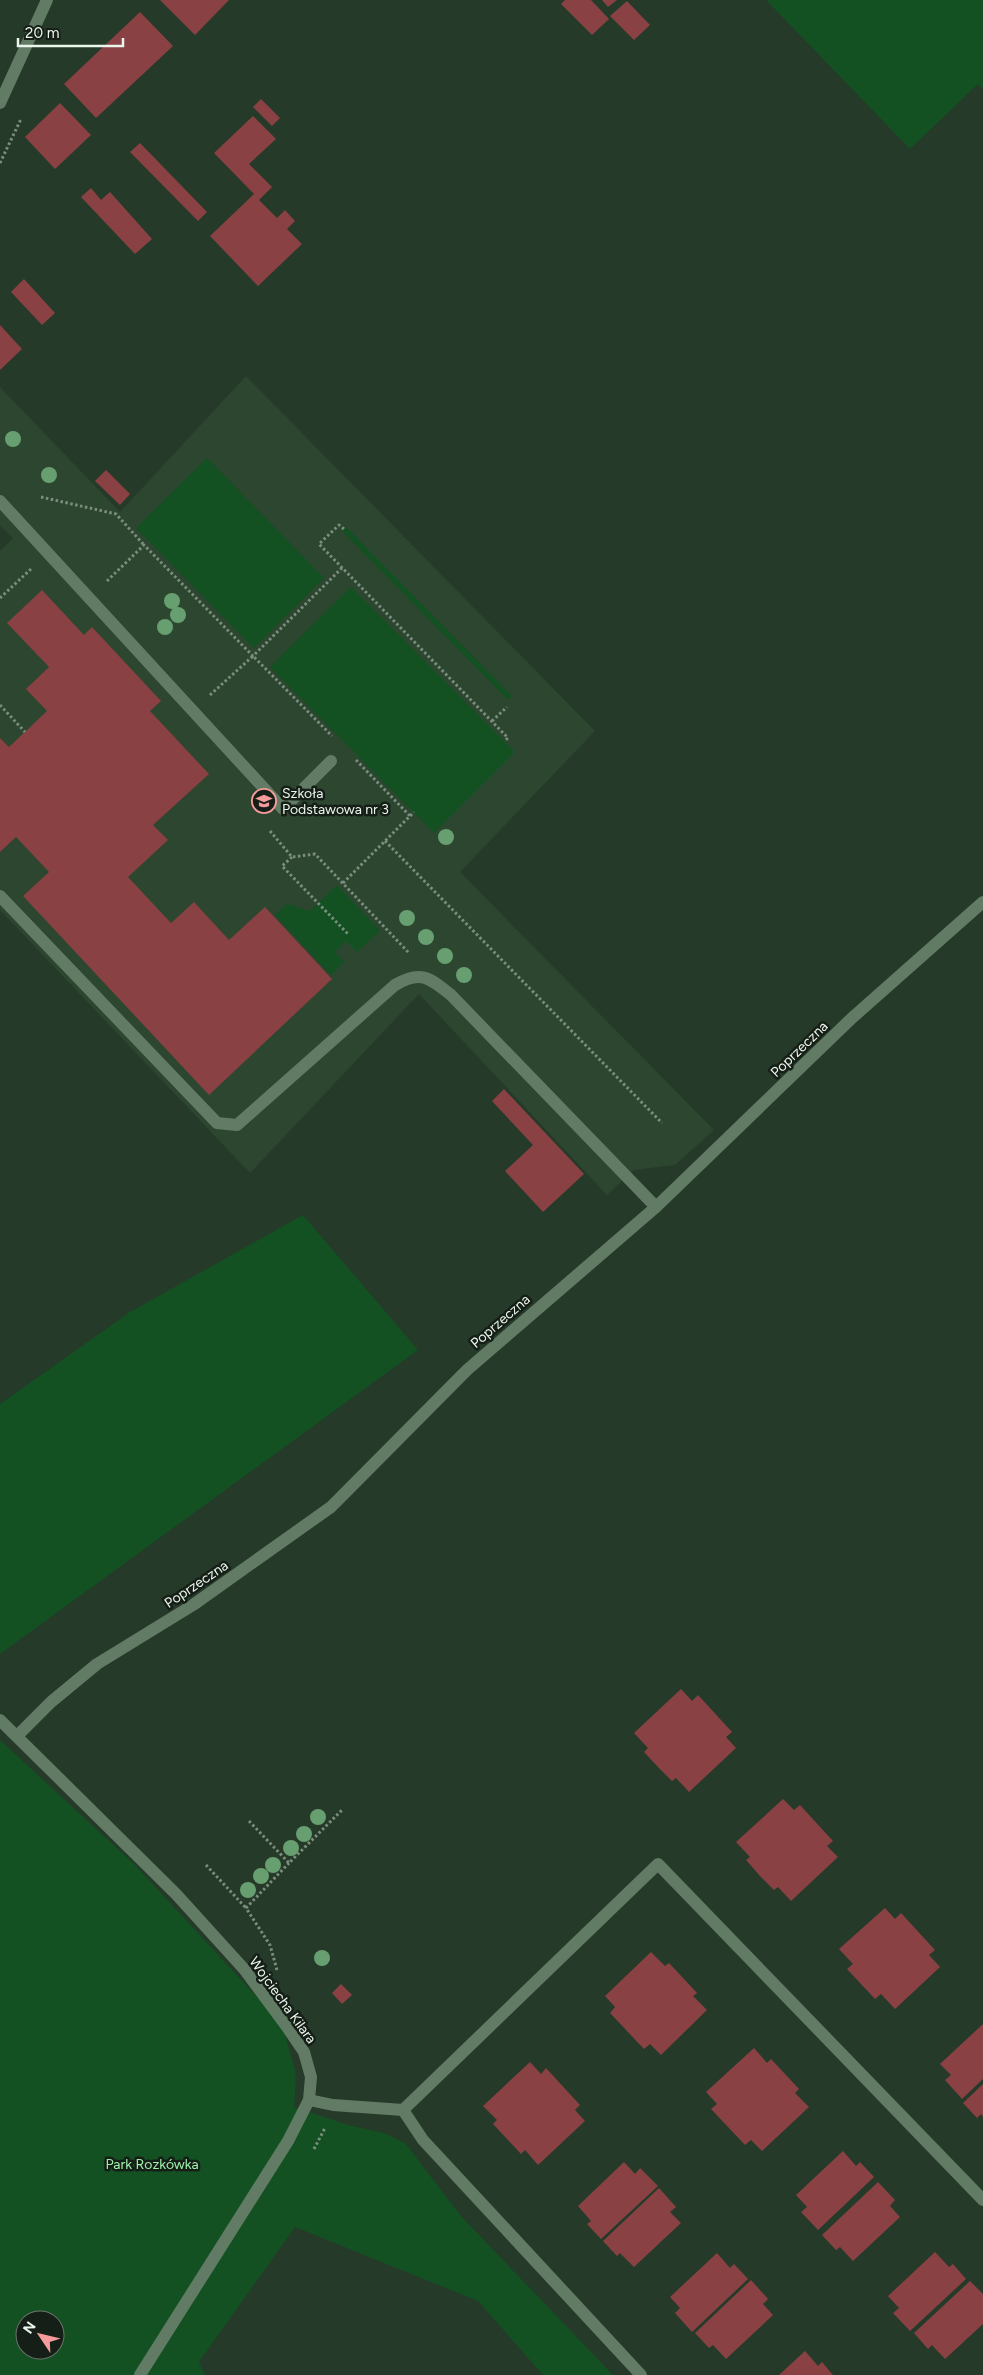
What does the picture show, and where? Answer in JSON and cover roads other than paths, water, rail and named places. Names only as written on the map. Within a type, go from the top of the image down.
[{"type":"street","points":[[0,103],[46,0]]},
{"type":"street","points":[[0,501],[283,809],[331,761]]},
{"type":"street","points":[[0,896],[217,1123],[238,1125],[395,985],[408,977],[422,976],[451,994],[656,1207]]},
{"type":"street","name":"Poprzeczna","points":[[17,1736],[51,1702],[97,1664],[193,1605],[331,1507],[467,1370],[656,1207],[852,1018],[983,902]]},
{"type":"street","name":"Wojciecha Kilara","points":[[0,1720],[176,1894],[244,1969],[304,2052],[311,2077],[309,2100],[259,2188],[140,2375]]},
{"type":"street","points":[[309,2100],[333,2105],[403,2110],[658,1864],[983,2200]]},
{"type":"street","points":[[403,2110],[423,2140],[640,2375]]},
{"type":"place","name":"Szkoła Podstawowa nr 3","points":[[264,801]]},
{"type":"park label","name":"Park Rozkówka","points":[[152,2164]]}]
